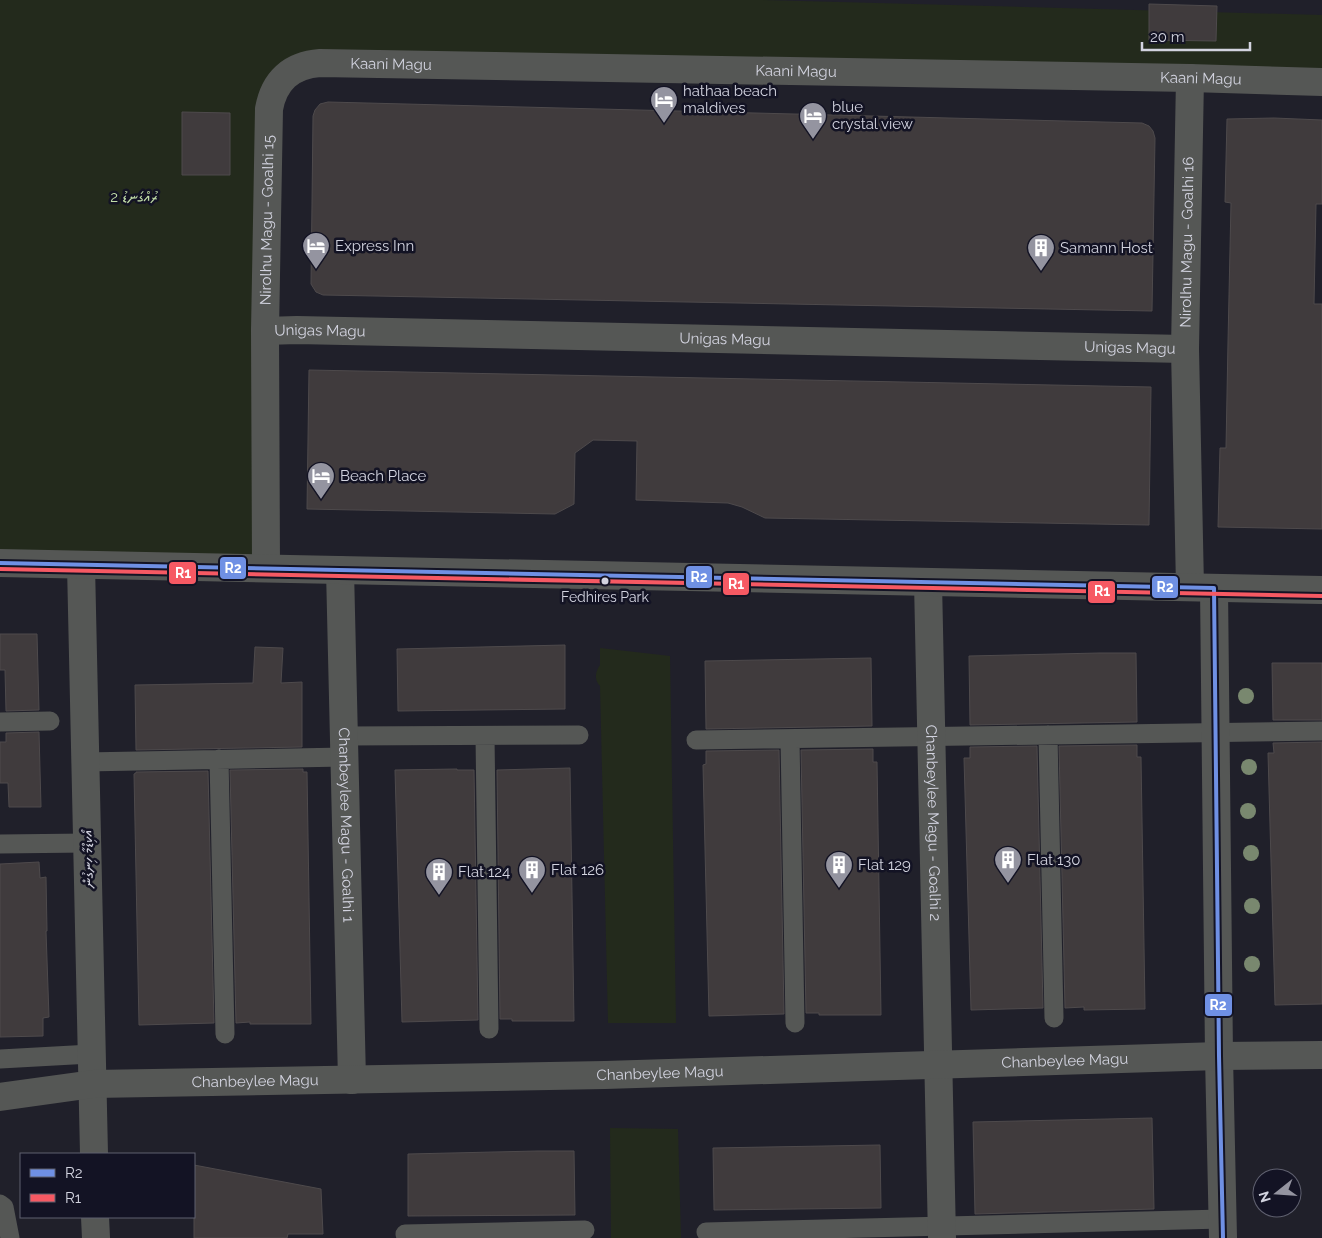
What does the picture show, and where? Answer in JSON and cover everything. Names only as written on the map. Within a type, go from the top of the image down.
[{"type":"street","name":"Kaani Magu","points":[[277,86],[283,78],[295,69],[312,64],[1190,78],[1322,82]]},
{"type":"street","name":"Nirolhu Magu - Goalhi 16","points":[[1190,78],[1184,349],[1215,732],[1218,1056],[1223,1228]]},
{"type":"street","name":"Nirolhu Magu - Goalhi 15","points":[[266,568],[265,330],[269,109],[277,86]]},
{"type":"street","name":"Unigas Magu","points":[[265,330],[1184,349]]},
{"type":"street","points":[[0,563],[1322,590]]},
{"type":"street","name":"އޯކިޑްމާ ހިނގުން","points":[[82,565],[94,1153]]},
{"type":"street","name":"Chanbeylee Magu - Goalhi 1","points":[[340,570],[352,1080]]},
{"type":"street","name":"Chanbeylee Magu - Goalhi 2","points":[[928,582],[942,1232]]},
{"type":"street","name":"Chanbeylee Magu","points":[[0,1097],[93,1084],[605,1075],[1218,1056],[1322,1055]]},
{"type":"street","points":[[95,1218],[96,1238]]},
{"type":"lane","points":[[0,722],[50,721]]},
{"type":"lane","points":[[696,740],[1322,731]]},
{"type":"lane","points":[[85,762],[218,759],[485,736],[580,735]]},
{"type":"lane","points":[[1048,735],[1054,1018]]},
{"type":"lane","points":[[485,736],[489,1028]]},
{"type":"lane","points":[[790,739],[795,1023]]},
{"type":"lane","points":[[218,759],[225,1034]]},
{"type":"lane","points":[[0,844],[87,843]]},
{"type":"lane","points":[[0,1059],[91,1054]]},
{"type":"lane","points":[[0,1204],[4,1206],[10,1238]]},
{"type":"lane","points":[[706,1232],[796,1234],[1223,1228]]},
{"type":"lane","points":[[405,1234],[495,1235],[585,1230]]},
{"type":"green space","name":"ރުއްގަނޑު 2","points":[[0,0],[763,0],[1322,15],[1322,82],[320,63],[283,79],[261,572],[0,568]]},
{"type":"green space","points":[[600,648],[670,656],[676,1023],[608,1023],[600,686],[596,676],[600,665]]},
{"type":"green space","points":[[610,1128],[678,1129],[681,1238],[611,1238]]},
{"type":"building","points":[[1149,4],[1217,6],[1216,41],[1149,40]]},
{"type":"building","points":[[328,102],[1142,123],[1149,126],[1155,138],[1152,311],[323,295],[316,292],[311,284],[313,116],[320,104]]},
{"type":"building","points":[[182,112],[230,113],[230,175],[182,175]]},
{"type":"building","points":[[1227,119],[1322,120],[1322,204],[1316,204],[1314,304],[1322,304],[1322,529],[1218,527],[1220,448],[1226,448],[1231,203],[1225,202]]},
{"type":"building","points":[[309,370],[1151,387],[1149,525],[765,518],[742,507],[728,503],[636,500],[637,441],[593,440],[575,453],[574,504],[555,514],[307,509]]},
{"type":"building","points":[[0,634],[37,634],[39,710],[6,711],[5,670],[0,670]]},
{"type":"building","points":[[565,645],[565,709],[398,711],[397,649]]},
{"type":"building","points":[[255,647],[283,648],[281,683],[302,682],[302,747],[136,750],[135,685],[253,683]]},
{"type":"building","points":[[1136,653],[1137,722],[970,725],[969,656]]},
{"type":"building","points":[[871,658],[872,726],[706,729],[705,661]]},
{"type":"building","points":[[1272,663],[1322,663],[1322,720],[1273,720]]},
{"type":"building","points":[[39,732],[41,807],[9,807],[8,783],[0,783],[0,742],[6,742],[6,733]]},
{"type":"building","points":[[1322,742],[1322,1004],[1275,1005],[1268,753],[1274,753],[1273,743]]},
{"type":"building","points":[[1137,745],[1137,757],[1141,757],[1145,1009],[1084,1010],[1084,1007],[1065,1008],[1059,746]]},
{"type":"building","name":"Flat 130","points":[[1037,746],[1043,1008],[971,1010],[964,758],[970,758],[970,747]]},
{"type":"building","name":"Flat 129","points":[[873,749],[873,762],[877,762],[881,1015],[819,1015],[819,1013],[806,1013],[801,750]]},
{"type":"building","points":[[779,750],[784,1014],[709,1016],[703,765],[706,764],[706,751]]},
{"type":"building","name":"Flat 126","points":[[570,768],[574,1021],[512,1021],[512,1019],[500,1019],[497,770]]},
{"type":"building","points":[[303,769],[303,772],[307,772],[311,1024],[236,1023],[230,770]]},
{"type":"building","name":"Flat 124","points":[[395,770],[474,770],[478,1020],[402,1022]]},
{"type":"building","points":[[208,771],[214,1023],[139,1025],[134,774],[136,772]]},
{"type":"building","points":[[39,862],[40,878],[46,877],[49,1017],[43,1018],[43,1036],[0,1037],[0,864]]},
{"type":"building","points":[[1152,1118],[1154,1209],[975,1214],[973,1122]]},
{"type":"building","points":[[880,1145],[881,1208],[714,1210],[713,1148]]},
{"type":"building","points":[[574,1151],[575,1215],[408,1216],[408,1154]]},
{"type":"building","points":[[195,1165],[321,1189],[323,1234],[288,1234],[287,1238],[194,1238]]},
{"type":"transit line","name":"R2","points":[[0,563],[1214,588],[1223,1238]]},
{"type":"transit line","name":"R1","points":[[0,569],[1322,596]]},
{"type":"place","name":"hathaa beach maldives","points":[[664,124]]},
{"type":"place","name":"blue crystal view","points":[[813,140]]},
{"type":"place","name":"Express Inn","points":[[316,270]]},
{"type":"place","name":"Samann Host","points":[[1041,272]]},
{"type":"place","name":"Beach Place","points":[[321,500]]},
{"type":"place","name":"Fedhires Park","points":[[605,581]]},
{"type":"place","name":"Flat 130","points":[[1008,884]]},
{"type":"place","name":"Flat 129","points":[[839,889]]},
{"type":"place","name":"Flat 126","points":[[532,894]]},
{"type":"place","name":"Flat 124","points":[[439,896]]}]
